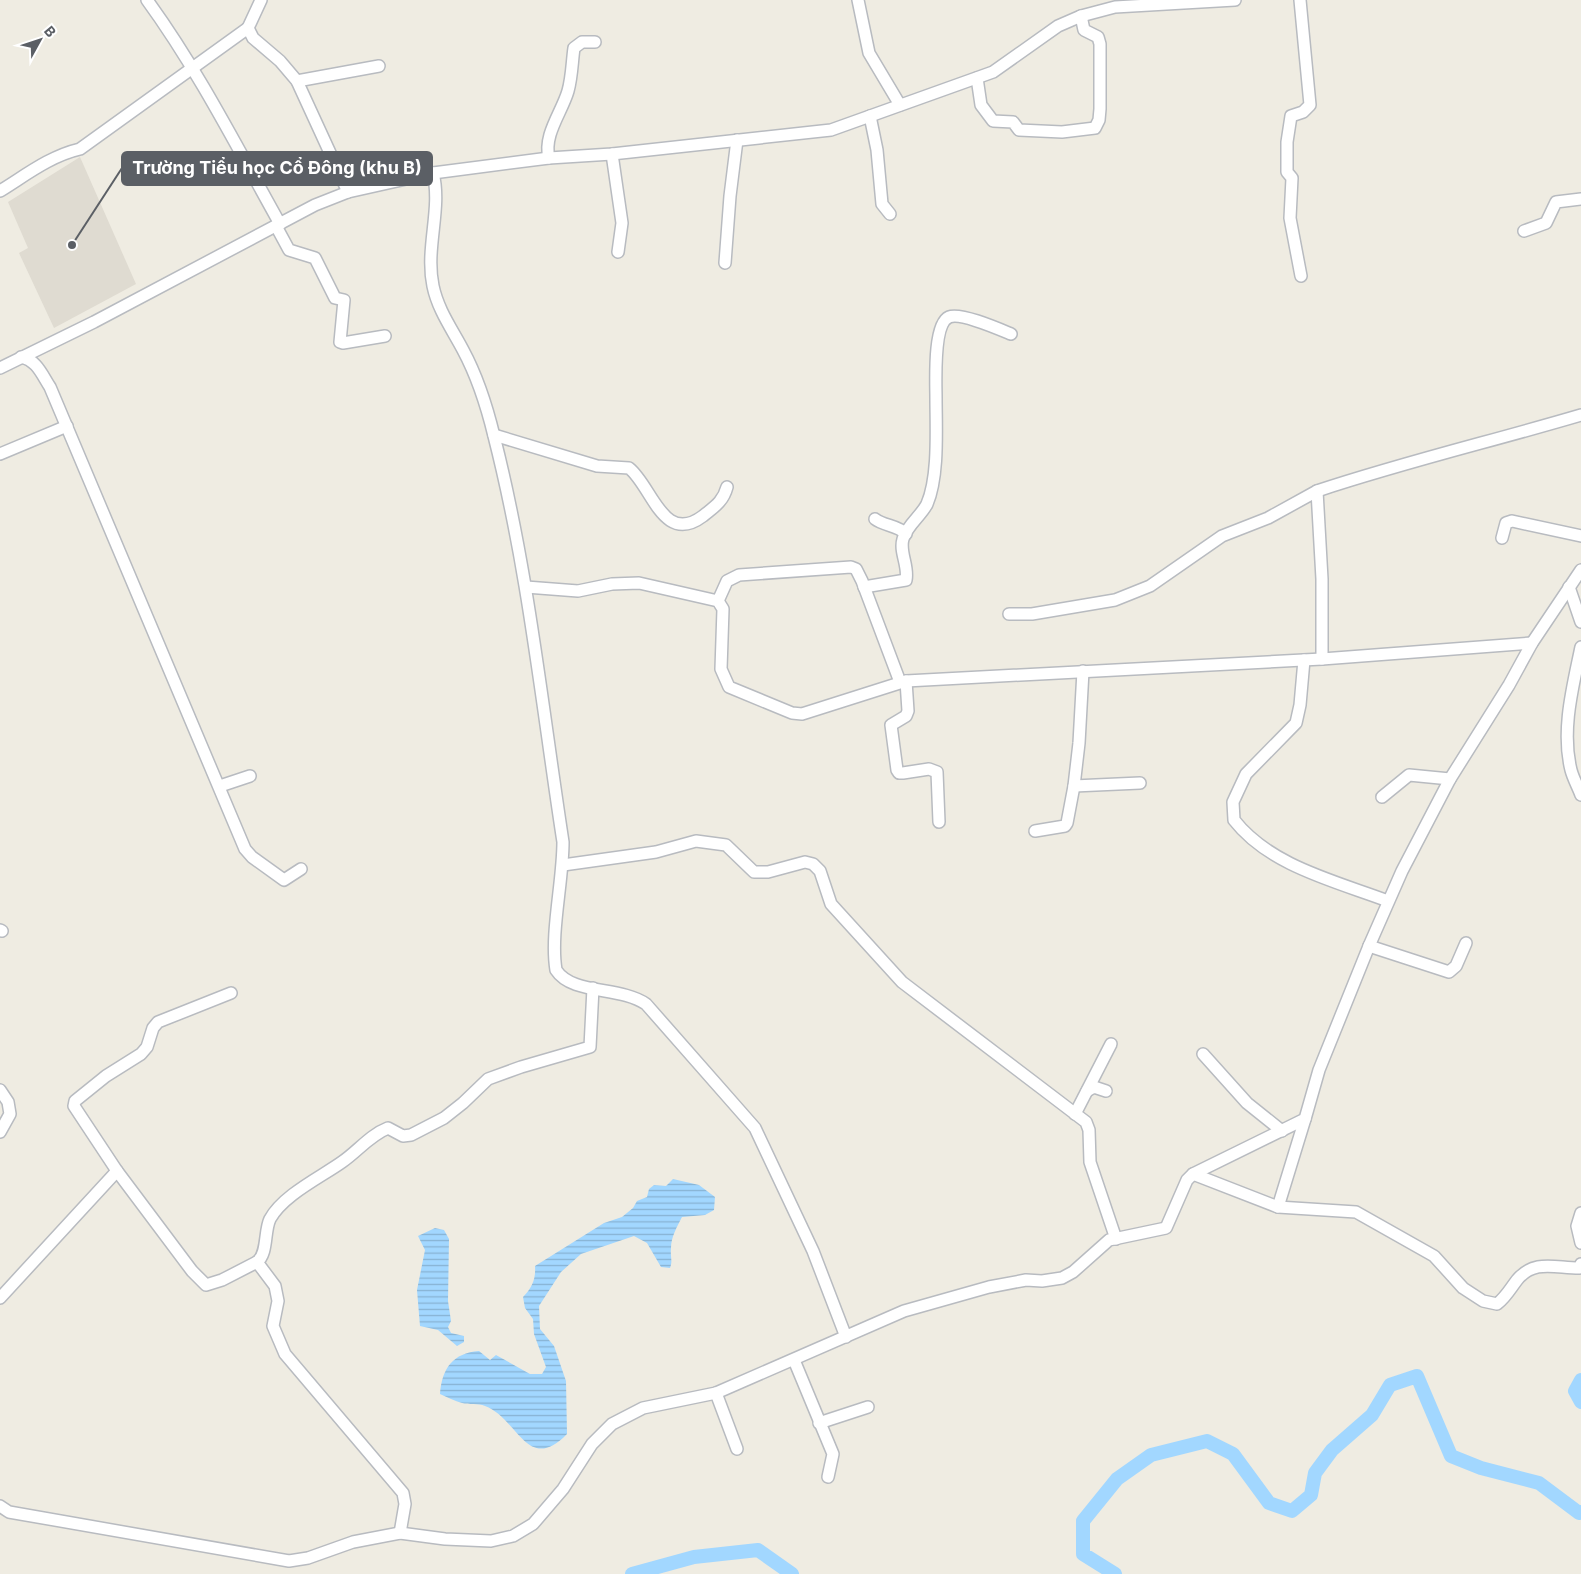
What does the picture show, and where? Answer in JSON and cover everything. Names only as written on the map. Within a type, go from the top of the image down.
[{"type":"street","points":[[147,0],[163,19],[192,68],[278,225],[289,250],[315,258],[335,298],[344,300],[340,342],[344,343],[385,336]]},
{"type":"street","points":[[0,191],[47,161],[67,152],[80,149],[248,28],[261,0]]},
{"type":"street","points":[[858,0],[869,53],[900,105]]},
{"type":"street","points":[[0,368],[94,322],[315,205],[348,192],[433,173],[549,158],[612,154],[831,130],[977,78],[1004,66],[1058,26],[1081,16],[1116,7],[1235,0]]},
{"type":"street","points":[[1300,0],[1310,105],[1302,112],[1292,116],[1287,142],[1287,172],[1292,178],[1290,218],[1301,276]]},
{"type":"street","points":[[977,78],[981,105],[993,121],[1013,122],[1019,130],[1040,132],[1062,132],[1094,128],[1099,120],[1100,108],[1100,44],[1098,37],[1084,30],[1081,16]]},
{"type":"street","points":[[248,28],[252,38],[280,61],[298,82],[300,92],[348,192]]},
{"type":"street","points":[[549,158],[547,151],[554,126],[567,94],[574,48],[582,42],[596,42]]},
{"type":"street","points":[[298,82],[379,66]]},
{"type":"street","points":[[870,116],[877,150],[882,204],[890,214]]},
{"type":"street","points":[[725,264],[730,196],[737,140]]},
{"type":"street","points":[[612,154],[622,223],[618,252]]},
{"type":"street","points":[[433,173],[436,185],[431,256],[433,286],[447,323],[474,372],[494,434],[526,587],[563,842],[564,865],[555,938],[556,970],[568,983],[630,995],[646,1004],[751,1121],[765,1146],[813,1251],[846,1337]]},
{"type":"street","points":[[1524,231],[1546,224],[1556,202],[1581,199]]},
{"type":"street","points":[[864,587],[906,580],[903,548],[906,534],[926,507],[931,489],[936,420],[936,366],[942,325],[947,318],[955,316],[975,320],[1011,334]]},
{"type":"street","points":[[21,357],[30,359],[35,363],[50,387],[245,849],[252,857],[284,880],[301,869]]},
{"type":"street","points":[[1009,614],[1032,614],[1115,600],[1150,586],[1222,536],[1268,518],[1317,490],[1451,449],[1501,438],[1581,415]]},
{"type":"street","points":[[0,454],[67,426]]},
{"type":"street","points":[[494,434],[597,466],[629,468],[658,510],[668,519],[684,524],[693,523],[722,501],[727,487]]},
{"type":"street","points":[[1317,490],[1322,579],[1322,659]]},
{"type":"street","points":[[875,519],[883,525],[902,529],[906,534]]},
{"type":"street","points":[[1502,538],[1506,522],[1512,521],[1581,536]]},
{"type":"street","points":[[939,822],[937,772],[935,769],[903,773],[899,773],[897,770],[891,726],[906,716],[908,711],[903,681],[856,569],[848,566],[745,574],[727,581],[718,600],[722,609],[722,669],[729,687],[739,693],[792,713],[802,714],[903,681],[1322,659],[1532,643]]},
{"type":"street","points":[[1278,1207],[1319,1070],[1388,901],[1450,779],[1509,685],[1532,643],[1581,570]]},
{"type":"street","points":[[526,587],[578,591],[612,584],[639,583],[718,600]]},
{"type":"street","points":[[1569,587],[1581,622]]},
{"type":"street","points":[[1581,647],[1567,739],[1571,770],[1581,795]]},
{"type":"street","points":[[1304,660],[1300,706],[1296,723],[1246,774],[1233,802],[1234,820],[1262,846],[1287,862],[1388,901]]},
{"type":"street","points":[[1035,831],[1065,826],[1067,823],[1080,743],[1083,671]]},
{"type":"street","points":[[1382,797],[1409,775],[1450,779]]},
{"type":"street","points":[[220,786],[250,776]]},
{"type":"street","points":[[1074,786],[1140,783]]},
{"type":"street","points":[[564,865],[656,852],[696,841],[726,845],[754,872],[768,872],[805,862],[813,864],[820,871],[831,904],[902,982],[1088,1125],[1090,1162],[1116,1239]]},
{"type":"street","points":[[1369,946],[1449,972],[1456,966],[1466,942]]},
{"type":"street","points":[[231,993],[158,1022],[152,1028],[147,1046],[141,1054],[106,1076],[75,1101],[74,1106],[117,1170],[192,1271],[206,1285],[222,1280],[258,1262],[263,1252],[266,1231],[275,1212],[308,1184],[343,1162],[376,1134],[388,1128],[403,1136],[411,1136],[444,1118],[463,1104],[488,1079],[521,1067],[590,1047],[593,988]]},
{"type":"street","points":[[1075,1114],[1111,1044]]},
{"type":"street","points":[[1203,1054],[1247,1103],[1282,1131]]},
{"type":"street","points":[[1087,1091],[1094,1087],[1106,1091]]},
{"type":"street","points":[[0,1090],[8,1102],[10,1114],[0,1132]]},
{"type":"street","points":[[0,1506],[9,1512],[289,1561],[308,1558],[353,1542],[400,1533],[444,1539],[491,1541],[513,1536],[532,1524],[563,1489],[592,1444],[612,1424],[643,1408],[716,1393],[904,1311],[989,1287],[1026,1280],[1042,1281],[1062,1278],[1073,1272],[1109,1240],[1166,1228],[1187,1180],[1193,1174],[1305,1119]]},
{"type":"street","points":[[0,1298],[117,1170]]},
{"type":"street","points":[[1193,1174],[1278,1207],[1356,1212],[1434,1256],[1463,1288],[1483,1301],[1497,1304],[1506,1297],[1525,1271],[1544,1266],[1579,1268],[1581,1264]]},
{"type":"street","points":[[1581,1213],[1577,1226],[1581,1243]]},
{"type":"street","points":[[258,1262],[275,1286],[278,1301],[273,1326],[280,1346],[403,1493],[405,1504],[400,1533]]},
{"type":"street","points":[[794,1360],[833,1454],[828,1477]]},
{"type":"street","points":[[716,1393],[737,1448]]},
{"type":"street","points":[[819,1423],[868,1407]]},
{"type":"shaded area","points":[[80,157],[136,284],[54,328],[19,253],[28,248],[8,202]]},
{"type":"water","points":[[673,1179],[699,1185],[715,1197],[714,1210],[705,1215],[682,1217],[672,1240],[670,1268],[661,1267],[647,1243],[634,1236],[581,1254],[561,1272],[539,1306],[540,1329],[554,1346],[566,1381],[567,1434],[553,1445],[542,1449],[532,1446],[523,1440],[496,1412],[482,1405],[462,1403],[440,1394],[446,1369],[456,1359],[470,1352],[479,1351],[490,1360],[496,1355],[530,1374],[542,1374],[546,1367],[534,1334],[533,1319],[525,1308],[523,1297],[533,1283],[535,1266],[604,1223],[622,1217],[633,1208],[637,1201],[647,1197],[649,1189],[654,1185],[666,1186]]},
{"type":"water","points":[[435,1228],[444,1230],[449,1239],[448,1301],[451,1321],[448,1327],[451,1333],[464,1336],[464,1342],[457,1346],[438,1330],[420,1326],[417,1290],[425,1250],[418,1236]]},
{"type":"waterway","points":[[1115,1574],[1083,1554],[1083,1521],[1117,1479],[1151,1455],[1207,1441],[1233,1454],[1269,1503],[1292,1511],[1311,1495],[1315,1473],[1332,1450],[1372,1415],[1390,1385],[1417,1376],[1451,1456],[1481,1468],[1539,1483],[1579,1513],[1581,1512]]},
{"type":"waterway","points":[[1581,1380],[1575,1391],[1581,1402]]},
{"type":"waterway","points":[[632,1574],[694,1557],[758,1550],[792,1574]]},
{"type":"place","name":"Trường Tiểu học Cổ Đông (khu B)","points":[[72,245]]}]
